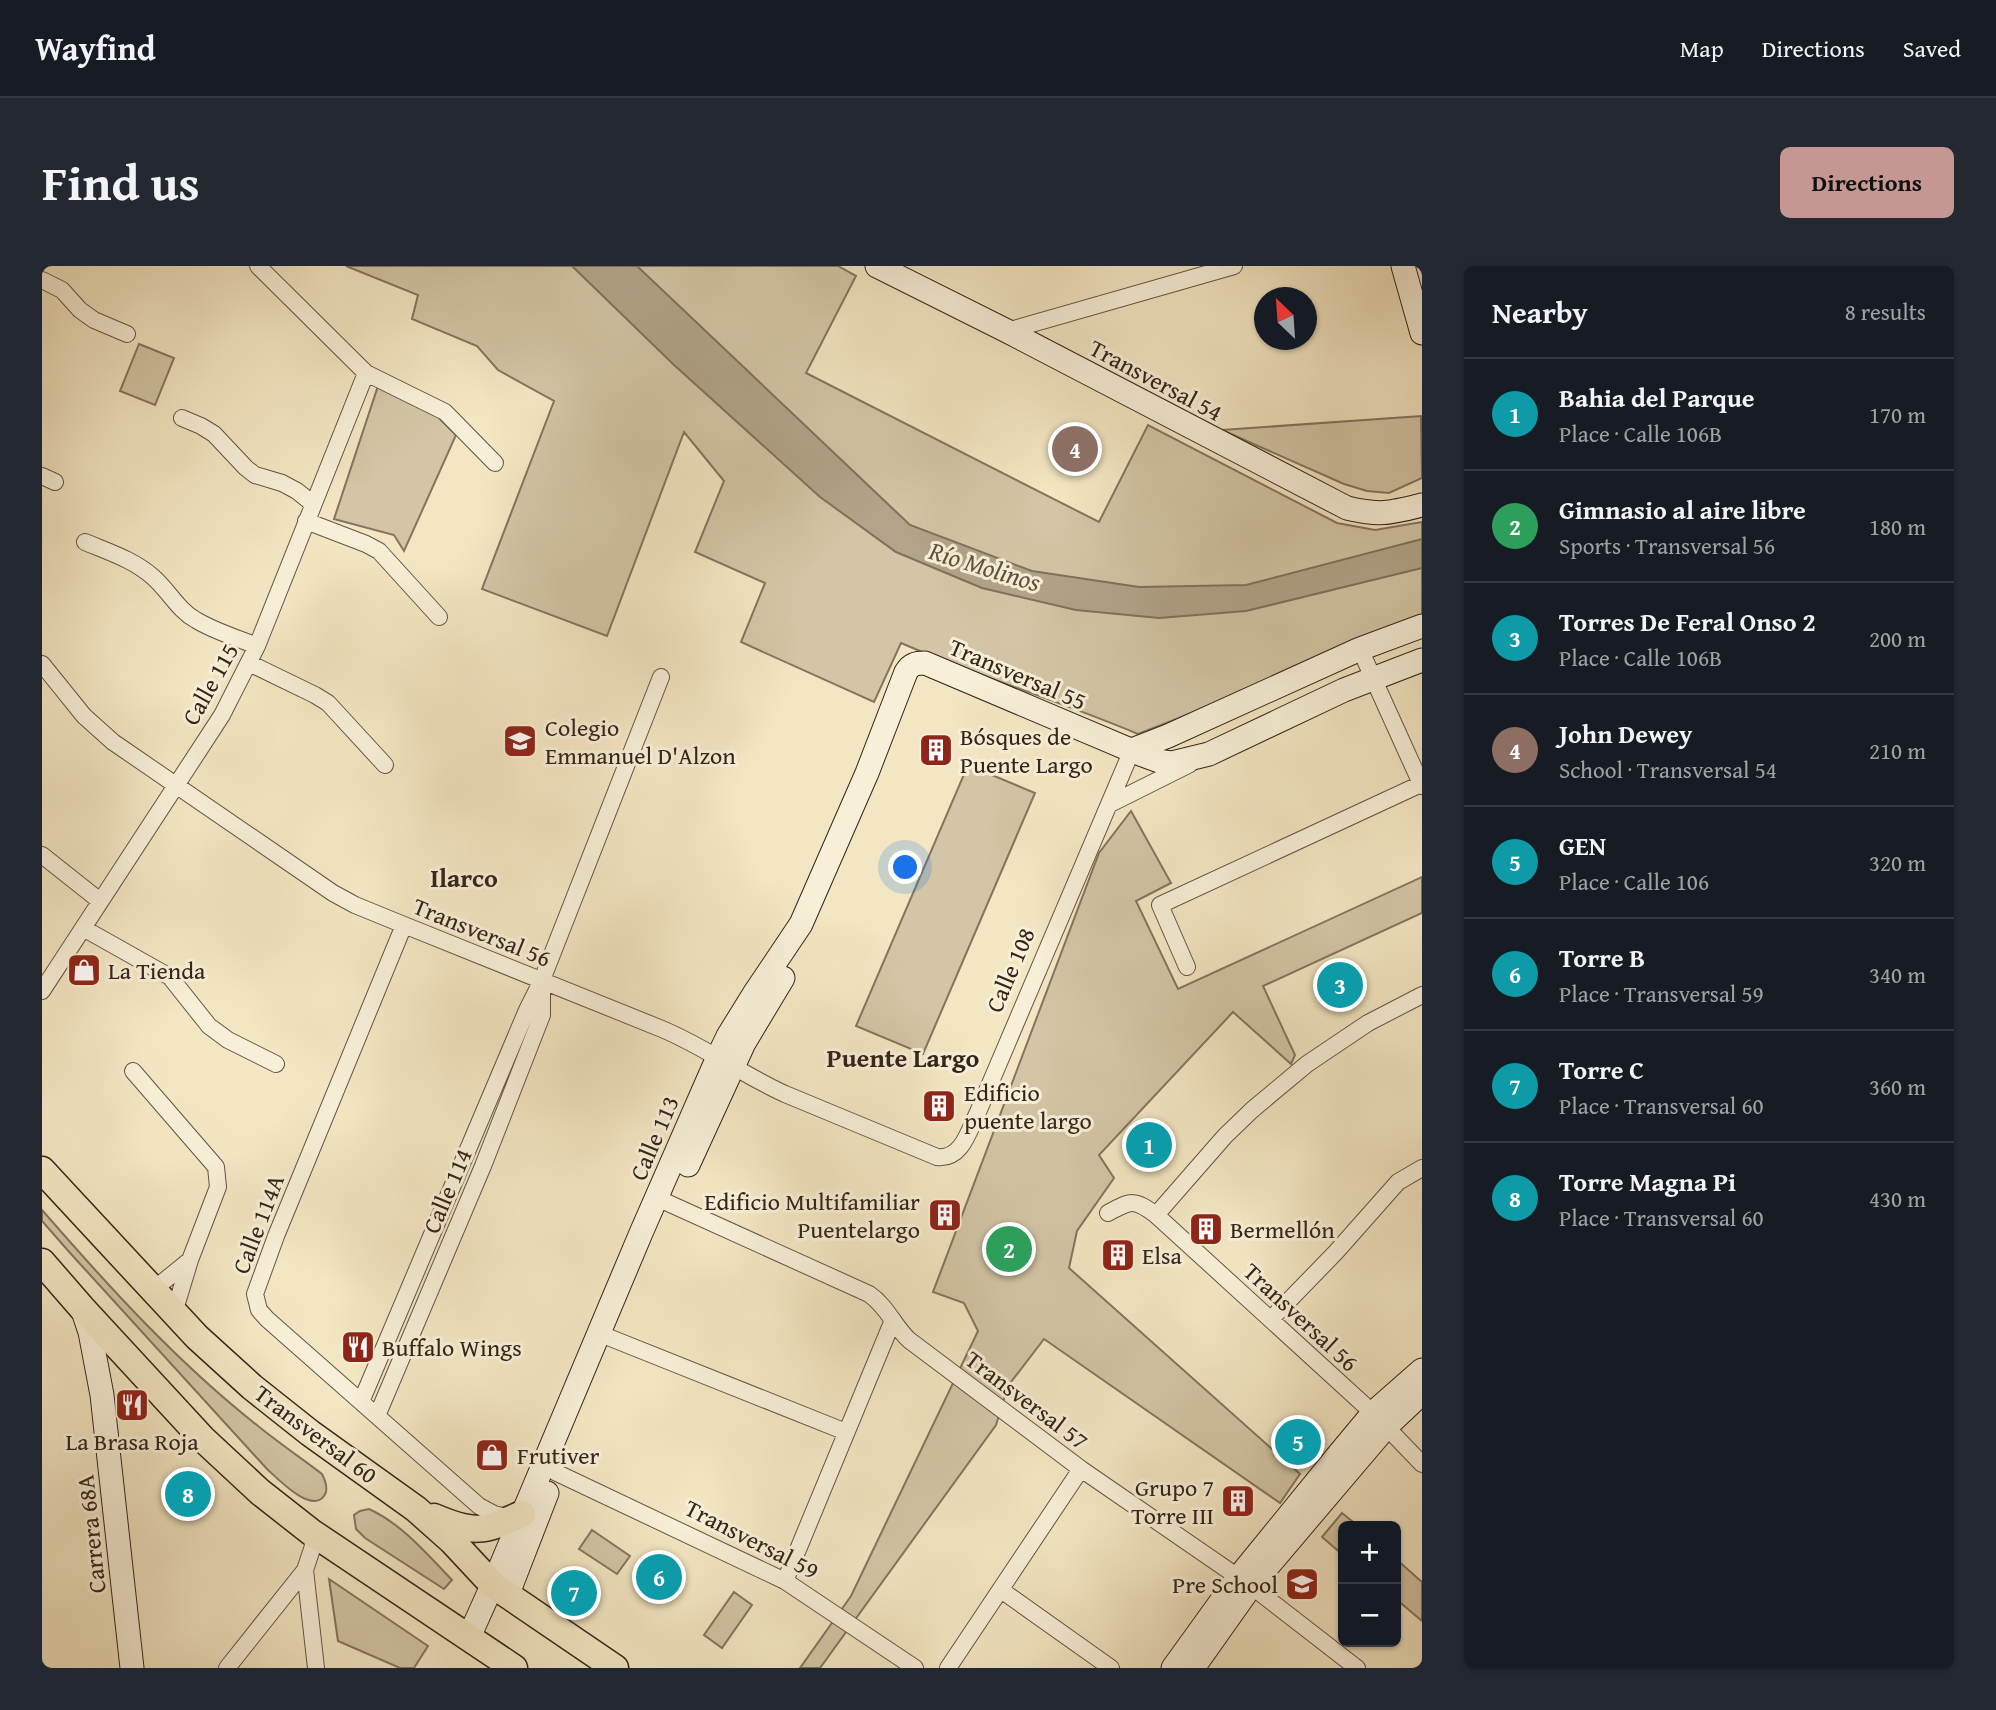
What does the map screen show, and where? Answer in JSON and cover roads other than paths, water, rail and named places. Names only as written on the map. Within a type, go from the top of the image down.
[{"type":"main road","name":"Transversal 60","points":[[42,1170],[197,1337],[252,1387],[310,1433],[416,1509],[500,1590],[615,1668]]},
{"type":"main road","points":[[42,1262],[230,1466],[311,1532],[514,1668]]},
{"type":"main road","points":[[416,1509],[469,1529],[495,1525],[518,1516]]},
{"type":"street","points":[[258,266],[366,373],[445,412],[495,463]]},
{"type":"street","name":"Transversal 54","points":[[877,266],[1346,508],[1370,514],[1395,512],[1421,505]]},
{"type":"street","points":[[1007,331],[1234,266]]},
{"type":"street","points":[[1403,266],[1422,333]]},
{"type":"street","points":[[42,280],[62,290],[80,310],[94,320],[127,334]]},
{"type":"street","name":"Calle 115","points":[[42,991],[48,969],[83,928],[222,715],[257,646],[366,373]]},
{"type":"street","points":[[182,418],[214,434],[255,475],[282,483],[313,504]]},
{"type":"street","points":[[306,521],[379,551],[439,617]]},
{"type":"street","points":[[85,542],[139,567],[154,578],[181,609],[196,621],[257,646]]},
{"type":"street","points":[[1132,750],[1360,649],[1422,626]]},
{"type":"street","points":[[1187,967],[1160,905],[1422,785],[1360,649]]},
{"type":"street","points":[[1110,804],[1344,690],[1422,660]]},
{"type":"street","points":[[249,663],[328,703],[385,765]]},
{"type":"street","name":"Transversal 56","points":[[42,664],[90,722],[113,742],[333,893],[355,905],[685,1039],[785,1094],[937,1157],[954,1154]]},
{"type":"street","name":"Transversal 55","points":[[916,667],[1159,761],[1172,763],[1209,754]]},
{"type":"street","name":"Calle 113","points":[[500,1590],[518,1516],[605,1336],[725,1062],[744,1044],[776,988],[888,760],[916,667]]},
{"type":"street","name":"Calle 114","points":[[361,1402],[542,980],[661,677]]},
{"type":"street","name":"Calle 108","points":[[954,1154],[963,1144],[978,1112],[1132,750]]},
{"type":"street","points":[[42,855],[100,901]]},
{"type":"street","name":"Calle 114A","points":[[404,925],[276,1236],[255,1294],[260,1310],[267,1319],[485,1510],[505,1517],[518,1516]]},
{"type":"street","points":[[83,928],[170,977],[209,1026],[228,1040],[276,1064]]},
{"type":"street","name":"Calle 114","points":[[377,1416],[483,1166],[542,1015],[542,980]]},
{"type":"street","points":[[1156,1215],[1225,1136],[1307,1064],[1368,1023],[1422,995]]},
{"type":"street","points":[[133,1072],[216,1167],[218,1187],[190,1260],[174,1313]]},
{"type":"street","points":[[1272,1320],[1398,1182],[1422,1168]]},
{"type":"street","name":"Transversal 57","points":[[663,1201],[869,1294],[909,1340],[1081,1469],[1244,1582],[1357,1668]]},
{"type":"street","name":"Transversal 56","points":[[1108,1213],[1133,1201],[1156,1215],[1379,1420],[1422,1464]]},
{"type":"street","points":[[153,1290],[190,1260]]},
{"type":"street","name":"Carrera 68A","points":[[82,1308],[90,1332],[102,1395],[132,1668]]},
{"type":"street","points":[[785,1581],[893,1320]]},
{"type":"street","points":[[605,1336],[846,1432]]},
{"type":"street","name":"Calle 113","points":[[469,1637],[500,1590],[555,1472],[605,1336]]},
{"type":"street","points":[[102,1395],[108,1379],[117,1372],[124,1369],[139,1370]]},
{"type":"street","points":[[1173,1668],[1422,1370]]},
{"type":"street","points":[[1379,1420],[1422,1393]]},
{"type":"street","points":[[948,1668],[1081,1469]]},
{"type":"street","name":"Transversal 59","points":[[555,1472],[785,1581],[915,1668]]},
{"type":"street","points":[[227,1668],[305,1570],[313,1546],[311,1532]]},
{"type":"street","points":[[305,1570],[316,1668]]},
{"type":"street","points":[[1193,1668],[1244,1582]]},
{"type":"street","points":[[1002,1590],[1111,1668]]},
{"type":"water","name":"Río Molinos","points":[[572,266],[637,266],[910,525],[1032,571],[1139,587],[1246,585],[1422,539],[1422,568],[1246,611],[1159,618],[1076,610],[982,588],[896,552],[820,497],[673,364]]},
{"type":"place","name":"John Dewey","points":[[1075,449]]},
{"type":"place","name":"Colegio Emmanuel D'Alzon","points":[[520,741]]},
{"type":"place","name":"Bósques de Puente Largo","points":[[936,750]]},
{"type":"place","name":"La Tienda","points":[[84,970]]},
{"type":"place","name":"Torres De Feral Onso 2","points":[[1340,985]]},
{"type":"place","name":"Edificio puente largo","points":[[939,1106]]},
{"type":"place","name":"Bahia del Parque","points":[[1149,1145]]},
{"type":"place","name":"Edificio Multifamiliar Puentelargo","points":[[945,1215]]},
{"type":"place","name":"Bermellón","points":[[1206,1229]]},
{"type":"place","name":"Gimnasio al aire libre","points":[[1009,1249]]},
{"type":"place","name":"Elsa","points":[[1118,1255]]},
{"type":"place","name":"Buffalo Wings","points":[[358,1347]]},
{"type":"place","name":"La Brasa Roja","points":[[132,1405]]},
{"type":"place","name":"GEN","points":[[1298,1442]]},
{"type":"place","name":"Frutiver","points":[[492,1455]]},
{"type":"place","name":"Torre Magna Pi","points":[[188,1494]]},
{"type":"place","name":"Grupo 7 Torre III","points":[[1238,1501]]},
{"type":"place","name":"Torre B","points":[[659,1577]]},
{"type":"place","name":"Pre School","points":[[1302,1584]]},
{"type":"place","name":"Torre C","points":[[574,1593]]},
{"type":"district","name":"Ilarco","points":[[464,877]]},
{"type":"district","name":"Puente Largo","points":[[903,1057]]}]
